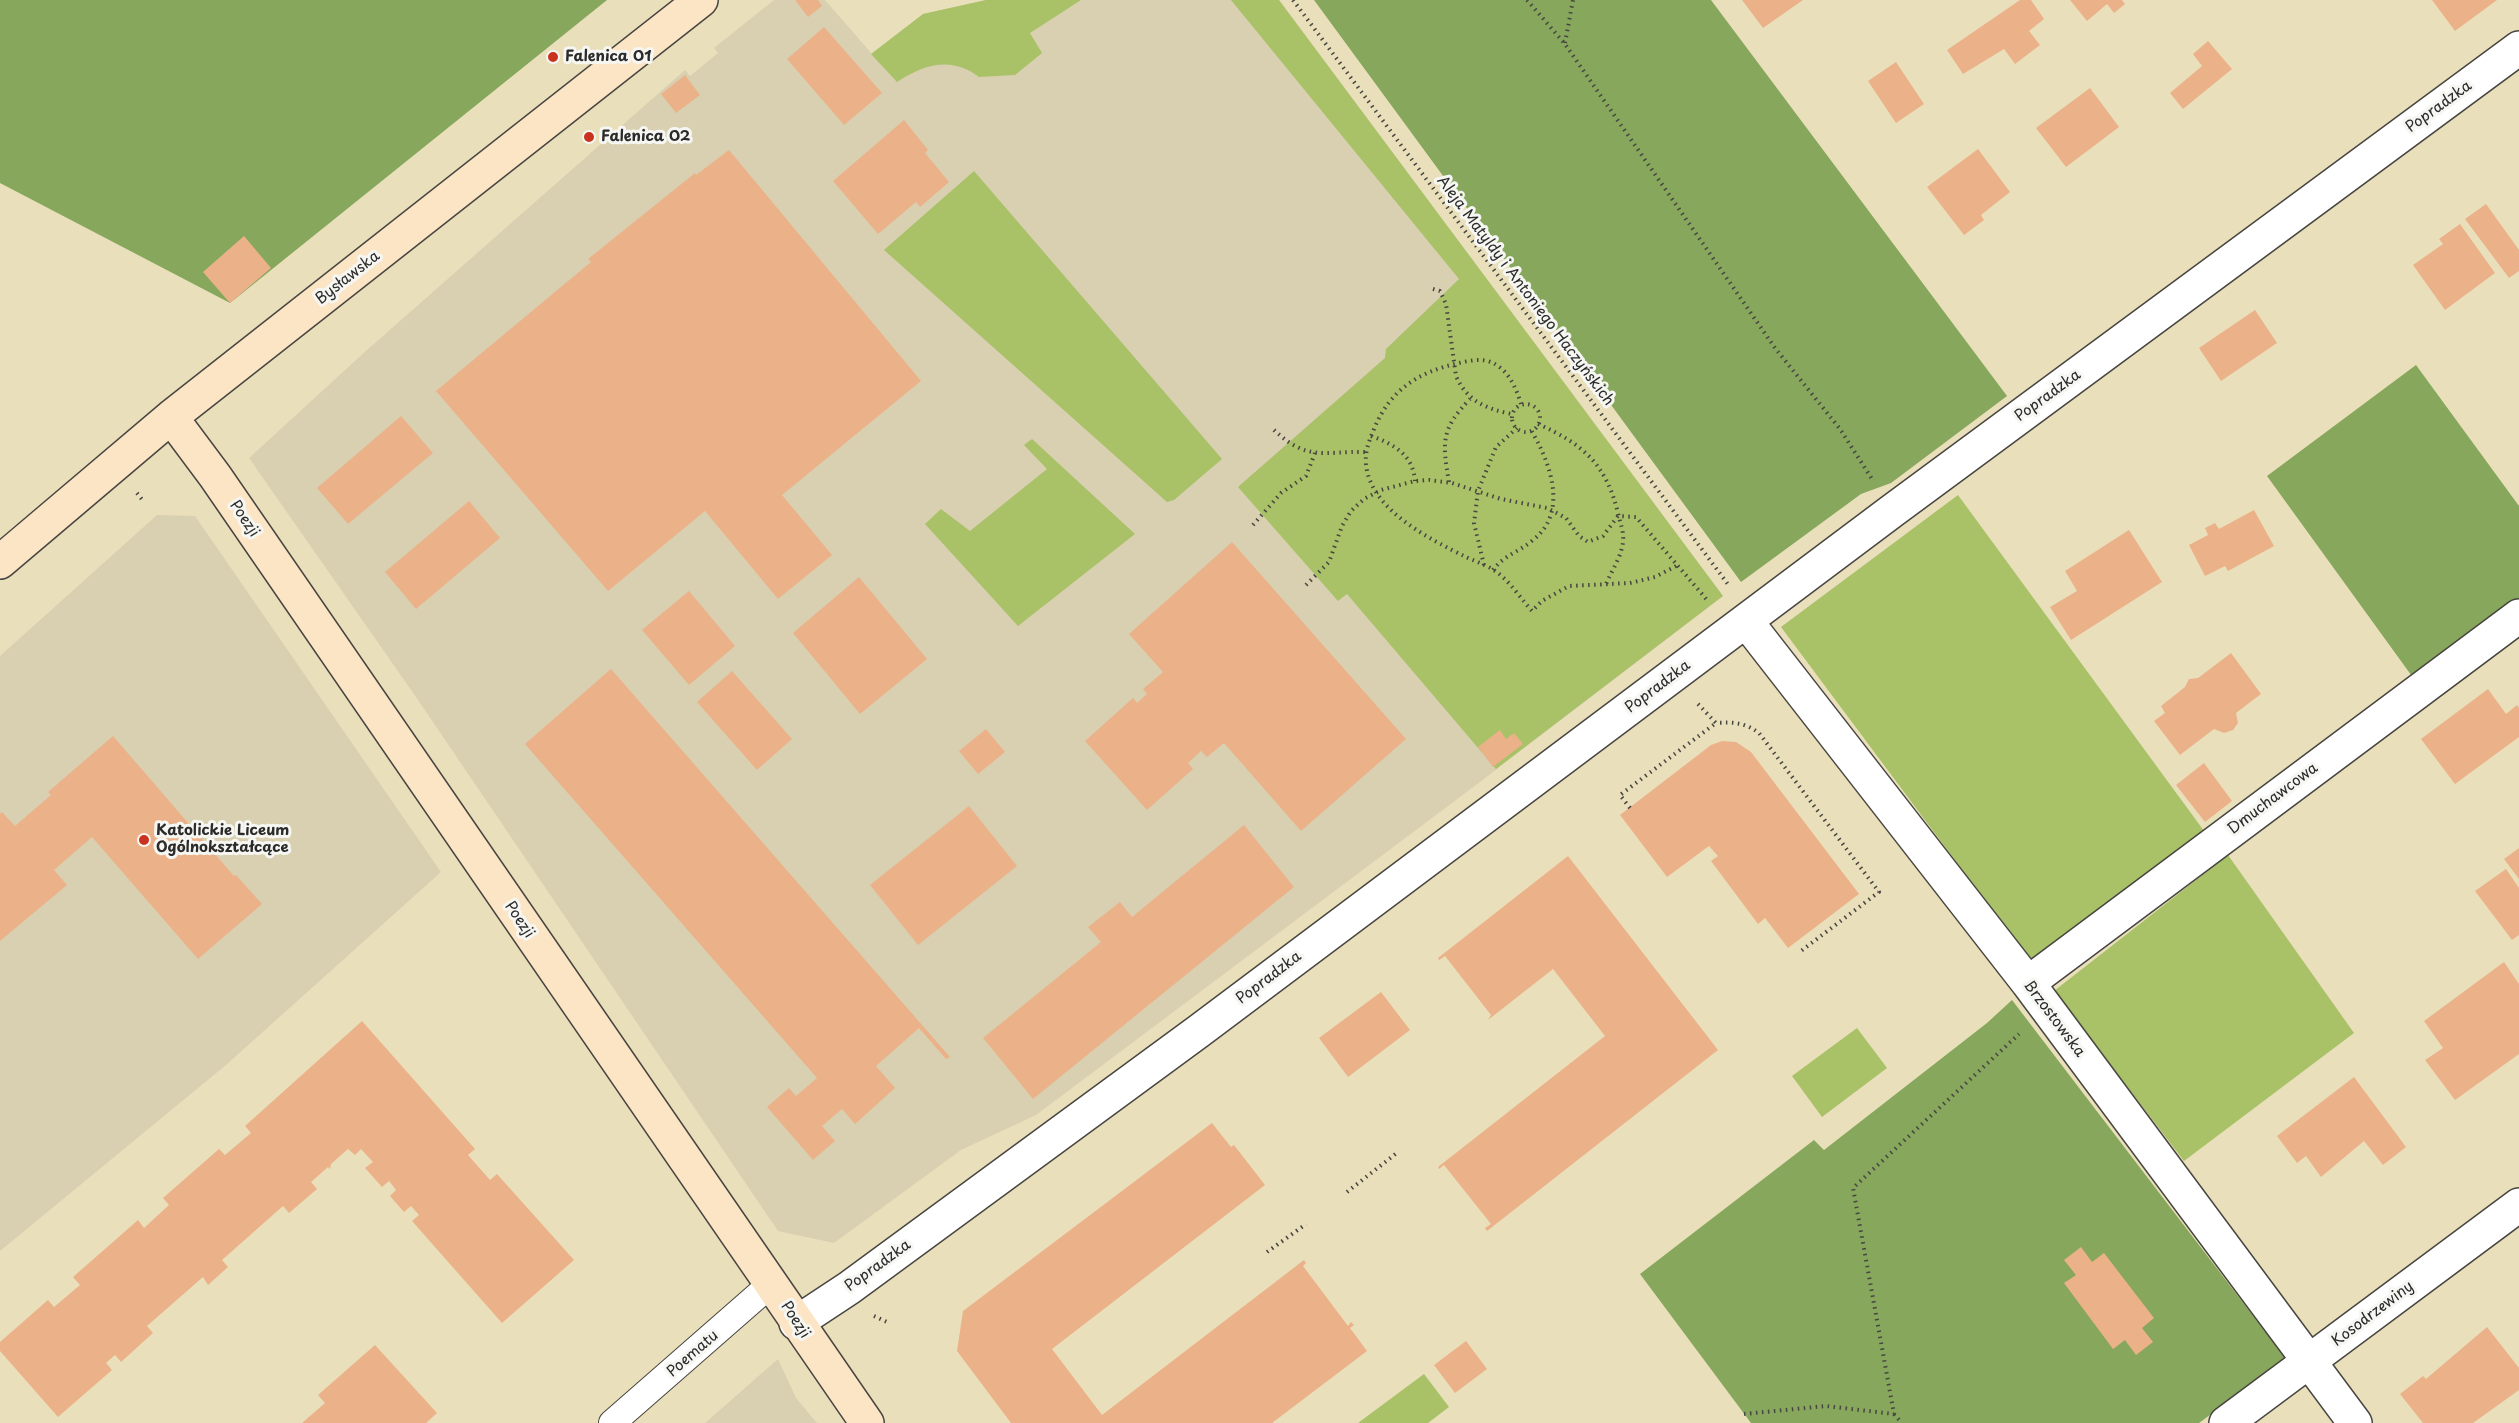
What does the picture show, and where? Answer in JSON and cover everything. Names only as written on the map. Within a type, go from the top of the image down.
[{"type":"street","name":"Bysławska","points":[[0,562],[171,417],[701,0]]},
{"type":"street","name":"Popradzka","points":[[796,1323],[849,1288],[1199,1031],[1741,608],[1892,511],[2519,48]]},
{"type":"street","name":"Poezji","points":[[171,417],[215,476],[867,1423]]},
{"type":"street","name":"Brzostowska","points":[[1741,608],[2028,983],[2355,1423]]},
{"type":"street","name":"Dmuchawcowa","points":[[2028,983],[2519,616]]},
{"type":"street","name":"Kosodrzewiny","points":[[2226,1423],[2519,1205]]},
{"type":"lane","name":"Poematu","points":[[612,1423],[772,1283]]},
{"type":"path","name":"Aleja Matyldy i Antoniego Haczyńskich","points":[[1293,0],[1741,608]]},
{"type":"path","points":[[1527,0],[1565,44],[1775,348],[1840,429],[1892,511]]},
{"type":"path","points":[[1565,44],[1573,0]]},
{"type":"path","points":[[1433,289],[1440,291],[1446,304],[1454,364],[1461,386],[1470,399],[1498,411],[1512,414]]},
{"type":"path","points":[[1521,404],[1517,390],[1497,365],[1474,359],[1431,370],[1399,390],[1388,402],[1371,436],[1366,452],[1367,468],[1376,493],[1393,511],[1411,524],[1493,570],[1506,581],[1532,611],[1563,588],[1589,583],[1618,585],[1655,577],[1678,565]]},
{"type":"path","points":[[1449,482],[1444,451],[1446,431],[1450,421],[1470,399]]},
{"type":"path","points":[[1521,404],[1534,406],[1540,416],[1538,424],[1526,432],[1516,428],[1513,424],[1513,410],[1521,404]]},
{"type":"path","points":[[1538,424],[1582,447],[1605,477],[1623,531],[1622,547],[1606,584]]},
{"type":"path","points":[[1484,566],[1474,523],[1478,491],[1496,447],[1516,428]]},
{"type":"path","points":[[1274,430],[1291,446],[1315,453],[1366,452]]},
{"type":"path","points":[[1493,570],[1504,558],[1525,547],[1542,532],[1552,511],[1552,483],[1540,446],[1531,430]]},
{"type":"path","points":[[1371,436],[1393,445],[1403,453],[1410,461],[1415,481]]},
{"type":"path","points":[[1253,525],[1281,493],[1306,476],[1315,453]]},
{"type":"path","points":[[1306,585],[1329,562],[1346,517],[1364,499],[1415,481],[1449,482],[1501,500],[1536,505],[1566,518],[1579,536],[1588,542],[1603,536],[1618,516]]},
{"type":"path","points":[[1618,516],[1636,517],[1711,604]]},
{"type":"path","points":[[1693,697],[1716,723]]},
{"type":"path","points":[[1630,808],[1620,795],[1716,723],[1741,723],[1759,733],[1879,892],[1801,951]]},
{"type":"path","points":[[1902,1423],[1894,1414],[1853,1188],[2015,1037],[2049,1012]]},
{"type":"path","points":[[1347,1192],[1398,1152]]},
{"type":"path","points":[[1267,1252],[1306,1224]]},
{"type":"path","points":[[1744,1414],[1826,1406],[1894,1414]]},
{"type":"shaded area","points":[[774,0],[825,0],[872,54],[923,14],[986,0],[1279,0],[1723,596],[1476,785],[1036,1115],[961,1150],[834,1243],[778,1231],[416,697],[249,458],[367,350],[685,70],[690,76],[718,53],[714,48]]},
{"type":"shaded area","points":[[157,515],[195,516],[441,872],[226,1065],[0,1251],[0,656]]},
{"type":"shaded area","points":[[778,1359],[796,1398],[817,1423],[705,1423]]},
{"type":"green space","points":[[0,0],[607,0],[230,303],[0,183]]},
{"type":"green space","points":[[986,0],[1081,0],[1030,33],[1042,53],[1015,75],[979,77],[959,66],[938,65],[917,71],[897,82],[871,54],[923,14]]},
{"type":"green space","points":[[1231,0],[1279,0],[1723,596],[1496,769],[1347,594],[1338,601],[1238,487],[1385,358],[1386,349],[1459,279]]},
{"type":"green space","points":[[1314,0],[1711,0],[2007,396],[1891,483],[1861,494],[1741,582]]},
{"type":"green space","points":[[974,171],[1222,459],[1174,500],[1167,502],[884,250]]},
{"type":"green space","points":[[2416,365],[2519,506],[2519,602],[2414,679],[2267,476]]},
{"type":"green space","points":[[1032,439],[1135,534],[1018,626],[925,524],[941,509],[970,531],[1047,469],[1024,445]]},
{"type":"green space","points":[[1958,495],[2207,835],[2033,965],[1781,627]]},
{"type":"green space","points":[[2228,855],[2354,1033],[2184,1161],[2054,991]]},
{"type":"green space","points":[[2012,1000],[2286,1359],[2199,1423],[1751,1423],[1640,1274],[1814,1140],[1824,1150],[1987,1023]]},
{"type":"green space","points":[[1857,1028],[1887,1068],[1822,1117],[1792,1076]]},
{"type":"green space","points":[[1424,1374],[1449,1407],[1428,1423],[1358,1423]]},
{"type":"building","points":[[795,0],[818,0],[822,6],[808,17]]},
{"type":"building","points":[[1742,0],[1803,0],[1763,28]]},
{"type":"building","points":[[2020,0],[2031,0],[2044,19],[2029,31],[2040,45],[2015,64],[2004,49],[1963,74],[1947,50]]},
{"type":"building","points":[[2070,0],[2122,0],[2125,4],[2114,13],[2107,4],[2087,21]]},
{"type":"building","points":[[2432,0],[2497,0],[2455,31]]},
{"type":"building","points":[[824,27],[882,93],[844,125],[787,59]]},
{"type":"building","points":[[2208,41],[2232,69],[2183,109],[2170,93],[2202,66],[2193,54]]},
{"type":"building","points":[[1896,62],[1924,104],[1896,123],[1868,81]]},
{"type":"building","points":[[685,75],[700,95],[676,113],[661,94]]},
{"type":"building","points":[[2090,88],[2119,127],[2066,167],[2036,128]]},
{"type":"building","points":[[904,120],[928,150],[925,153],[949,182],[920,207],[916,202],[878,234],[833,181]]},
{"type":"building","points":[[1978,149],[2010,192],[1981,215],[1984,220],[1964,235],[1927,187]]},
{"type":"building","points":[[729,150],[921,381],[782,495],[832,555],[778,599],[705,511],[608,591],[436,391],[591,262],[588,259],[695,173],[696,175]]},
{"type":"building","points":[[2486,204],[2519,250],[2519,271],[2509,278],[2465,219]]},
{"type":"building","points":[[2460,224],[2495,273],[2445,310],[2413,265],[2443,244],[2439,239]]},
{"type":"building","points":[[244,236],[271,268],[230,303],[203,272]]},
{"type":"building","points":[[2255,310],[2277,343],[2221,381],[2199,348]]},
{"type":"building","points":[[401,416],[433,453],[348,524],[317,488]]},
{"type":"building","points":[[469,501],[500,538],[416,609],[385,572]]},
{"type":"building","points":[[2254,510],[2274,546],[2228,571],[2225,566],[2205,576],[2189,545],[2208,535],[2205,528],[2215,523],[2219,529]]},
{"type":"building","points":[[2129,530],[2162,582],[2071,640],[2050,607],[2077,591],[2065,571]]},
{"type":"building","points":[[1232,542],[1406,739],[1301,831],[1224,743],[1207,757],[1201,751],[1188,763],[1193,769],[1147,810],[1085,741],[1133,698],[1137,703],[1147,694],[1143,689],[1163,672],[1129,634]]},
{"type":"building","points":[[859,577],[927,659],[860,714],[793,633]]},
{"type":"building","points":[[689,591],[735,646],[689,685],[642,630]]},
{"type":"building","points":[[2231,653],[2261,694],[2236,713],[2238,723],[2233,730],[2224,733],[2214,729],[2180,755],[2154,721],[2165,713],[2161,706],[2185,687],[2189,679],[2198,678]]},
{"type":"building","points":[[611,669],[950,1057],[946,1059],[919,1028],[876,1066],[895,1088],[855,1124],[842,1109],[822,1126],[835,1141],[813,1160],[767,1107],[789,1088],[796,1096],[817,1078],[525,744]]},
{"type":"building","points":[[732,671],[792,739],[757,770],[697,702]]},
{"type":"building","points":[[2488,689],[2506,714],[2517,705],[2519,708],[2519,737],[2455,784],[2421,739]]},
{"type":"building","points":[[986,729],[1005,752],[978,774],[959,751]]},
{"type":"building","points":[[1500,730],[1506,739],[1514,733],[1523,744],[1493,767],[1478,747]]},
{"type":"building","points":[[113,736],[234,876],[236,875],[262,904],[198,959],[92,837],[54,870],[67,885],[0,941],[0,814],[2,812],[15,826],[51,795],[48,792]]},
{"type":"building","points":[[1722,741],[1736,742],[1751,752],[1859,894],[1788,948],[1765,918],[1758,924],[1711,861],[1718,856],[1709,846],[1667,877],[1620,815],[1711,745]]},
{"type":"building","points":[[2204,763],[2232,801],[2205,822],[2176,785]]},
{"type":"building","points":[[969,806],[1017,866],[918,945],[870,885]]},
{"type":"building","points":[[1244,825],[1294,887],[1033,1099],[983,1038],[1101,942],[1088,927],[1120,902],[1132,917]]},
{"type":"building","points":[[2519,848],[2519,879],[2504,859]]},
{"type":"building","points":[[1568,856],[1718,1050],[1487,1231],[1485,1228],[1491,1224],[1444,1165],[1439,1169],[1438,1167],[1605,1036],[1553,969],[1488,1020],[1491,1015],[1445,956],[1439,960],[1438,958]]},
{"type":"building","points":[[2506,869],[2519,888],[2519,935],[2512,940],[2475,891]]},
{"type":"building","points":[[2504,962],[2519,984],[2519,1054],[2455,1100],[2425,1060],[2443,1048],[2424,1021]]},
{"type":"building","points":[[1381,992],[1410,1030],[1348,1077],[1319,1038]]},
{"type":"building","points":[[362,1021],[475,1149],[468,1155],[490,1180],[497,1174],[574,1260],[502,1323],[412,1221],[419,1215],[411,1206],[404,1212],[390,1196],[396,1190],[389,1181],[382,1187],[365,1168],[373,1162],[361,1149],[355,1155],[348,1149],[331,1164],[330,1169],[328,1167],[311,1182],[317,1189],[289,1213],[283,1206],[222,1260],[228,1267],[208,1285],[203,1277],[147,1326],[153,1333],[121,1362],[115,1355],[106,1363],[112,1370],[58,1417],[0,1351],[0,1342],[48,1300],[54,1307],[80,1285],[73,1277],[138,1220],[144,1228],[169,1205],[163,1198],[219,1149],[225,1155],[251,1133],[245,1126]]},
{"type":"building","points":[[2354,1077],[2406,1147],[2383,1165],[2364,1141],[2321,1177],[2306,1156],[2297,1163],[2277,1136]]},
{"type":"building","points":[[1212,1123],[1231,1147],[1234,1145],[1265,1185],[1052,1349],[1102,1415],[1304,1260],[1306,1263],[1303,1266],[1348,1326],[1351,1322],[1354,1325],[1350,1328],[1367,1351],[1272,1423],[1011,1423],[957,1351],[963,1311]]},
{"type":"building","points":[[2081,1247],[2092,1262],[2104,1253],[2154,1318],[2142,1328],[2153,1342],[2136,1355],[2125,1340],[2113,1349],[2064,1283],[2076,1275],[2064,1260]]},
{"type":"building","points":[[2487,1327],[2519,1368],[2519,1390],[2473,1423],[2423,1423],[2400,1394],[2423,1376],[2426,1379]]},
{"type":"building","points":[[1466,1341],[1487,1369],[1455,1393],[1434,1365]]},
{"type":"building","points":[[375,1345],[437,1413],[426,1423],[302,1423],[325,1403],[318,1395]]},
{"type":"place","name":"Falenica 01","points":[[553,57]]},
{"type":"place","name":"Falenica 02","points":[[589,137]]},
{"type":"place","name":"Katolickie Liceum Ogólnokształcące","points":[[144,840]]}]
